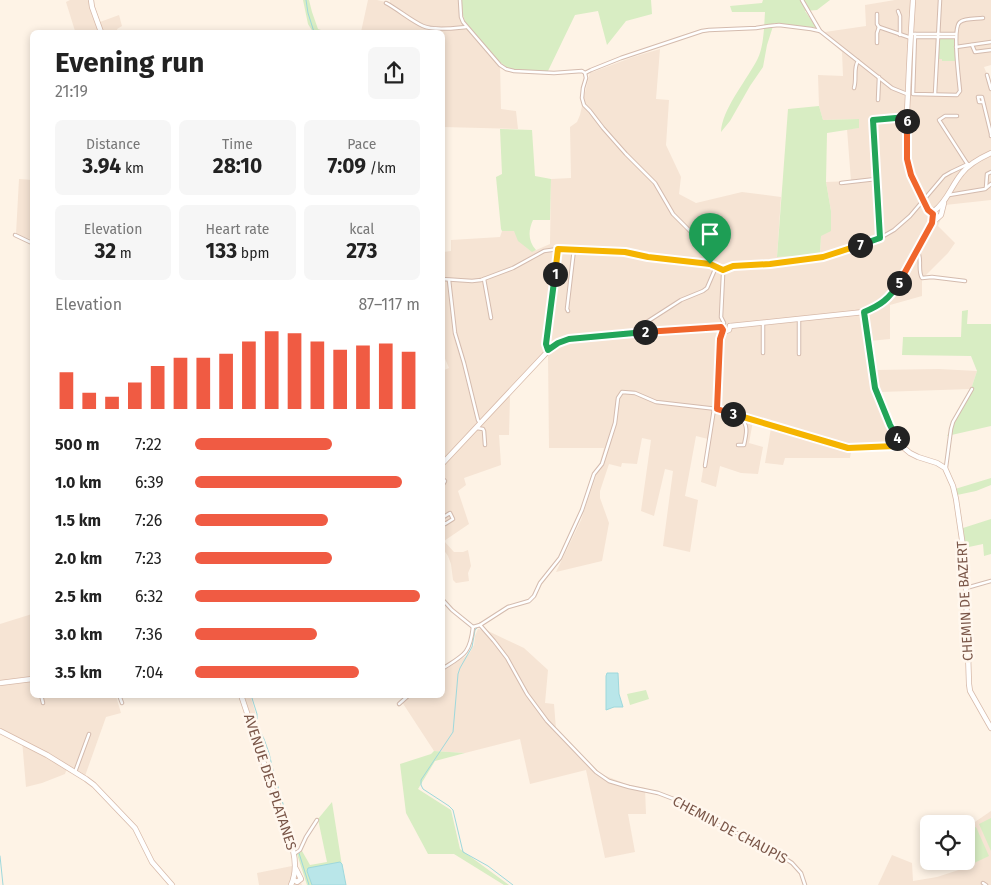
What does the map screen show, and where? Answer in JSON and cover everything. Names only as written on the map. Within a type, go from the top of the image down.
[{"type":"street","points":[[90,0],[100,30]]},
{"type":"street","points":[[460,0],[461,17],[466,27],[500,65],[514,72],[554,73],[582,71],[586,73],[656,46],[709,30],[779,25],[820,31]]},
{"type":"street","points":[[802,0],[820,31],[892,88],[908,94]]},
{"type":"street","points":[[913,0],[912,94],[957,95],[960,92],[955,36],[958,24],[961,21],[983,18]]},
{"type":"street","points":[[935,94],[940,0]]},
{"type":"street","points":[[386,3],[424,26],[431,28],[466,27]]},
{"type":"street","points":[[898,11],[900,16],[900,35]]},
{"type":"street","points":[[876,14],[879,27],[877,43]]},
{"type":"street","points":[[879,27],[900,35],[955,36]]},
{"type":"street","points":[[912,36],[907,117],[907,159],[911,175],[929,212],[936,213]]},
{"type":"street","points":[[956,47],[991,42]]},
{"type":"street","points":[[972,45],[975,52],[991,50]]},
{"type":"street","points":[[854,88],[856,64],[858,61]]},
{"type":"street","points":[[586,73],[582,98],[584,105],[626,154],[655,182],[673,214],[707,248],[710,264]]},
{"type":"street","points":[[987,75],[991,89]]},
{"type":"street","points":[[878,100],[879,77]]},
{"type":"street","points":[[983,102],[991,135]]},
{"type":"street","points":[[956,116],[945,116],[939,120],[968,165]]},
{"type":"street","points":[[880,238],[873,120],[907,117]]},
{"type":"street","points":[[445,279],[472,281],[484,279],[513,268],[544,251],[558,249],[625,252],[648,257],[710,264],[723,270],[733,266],[770,264],[823,257],[880,238],[894,230],[910,216],[944,176],[991,153]]},
{"type":"street","points":[[445,461],[548,350],[558,343],[569,339],[723,327],[728,323],[730,326],[864,312],[881,304],[898,285],[936,213],[968,165]]},
{"type":"street","points":[[986,188],[987,174],[991,172]]},
{"type":"street","points":[[841,183],[876,180]]},
{"type":"street","points":[[949,195],[986,188],[991,184]]},
{"type":"street","points":[[14,235],[30,242]]},
{"type":"street","points":[[548,350],[546,344],[558,249]]},
{"type":"street","points":[[568,311],[574,249]]},
{"type":"street","points":[[918,250],[922,278],[932,277],[965,281]]},
{"type":"street","points":[[639,327],[681,300],[704,291],[716,267]]},
{"type":"street","points":[[705,466],[715,409],[720,339],[723,327],[721,317],[723,270]]},
{"type":"street","points":[[484,279],[491,318]]},
{"type":"street","points":[[449,280],[455,333],[480,423]]},
{"type":"street","points":[[864,312],[875,388],[897,444]]},
{"type":"street","points":[[799,319],[799,354]]},
{"type":"street","points":[[763,322],[763,353]]},
{"type":"street","points":[[473,627],[480,625],[508,607],[529,601],[534,596],[540,583],[560,558],[582,510],[594,474],[602,464],[615,423],[618,398],[622,392],[635,393],[656,402],[715,409],[848,448],[897,444],[918,457],[937,463],[945,468],[953,422],[972,389]]},
{"type":"street","points":[[738,445],[744,445],[747,430],[745,422],[739,416]]},
{"type":"street","points":[[476,427],[483,429],[485,444]]},
{"type":"street","name":"CHEMIN DE BAZERT","points":[[945,468],[956,499],[965,560],[970,691],[991,728]]},
{"type":"street","points":[[966,588],[991,581]]},
{"type":"street","points":[[445,602],[473,627]]},
{"type":"street","name":"CHEMIN DE CHAUPIS","points":[[480,625],[507,658],[527,694],[547,721],[596,772],[609,781],[658,793],[679,801],[692,808],[707,820],[764,845],[792,863],[801,872],[804,885]]},
{"type":"street","points":[[445,667],[464,655],[468,650],[473,627]]},
{"type":"street","points":[[0,682],[30,679]]},
{"type":"street","points":[[42,698],[43,703]]},
{"type":"street","points":[[120,698],[122,703]]},
{"type":"street","name":"AVENUE DES PLATANES","points":[[242,698],[290,840],[294,854],[296,881]]},
{"type":"street","points":[[399,704],[406,698]]},
{"type":"street","points":[[0,731],[47,755],[94,785],[132,824],[152,862],[172,885]]},
{"type":"street","points":[[75,772],[89,734]]},
{"type":"street","points":[[294,854],[300,850],[317,820]]},
{"type":"shaded area","points":[[70,0],[92,0],[100,22],[119,15],[122,26],[117,30],[75,30],[66,2]]},
{"type":"shaded area","points":[[368,0],[390,3],[390,0],[461,0],[463,16],[500,63],[501,109],[516,111],[518,129],[445,127],[445,30],[361,30]]},
{"type":"shaded area","points":[[895,0],[991,0],[991,65],[984,67],[991,84],[991,200],[945,205],[938,226],[955,243],[948,253],[922,279],[922,296],[890,305],[890,339],[870,341],[875,370],[939,369],[977,371],[971,389],[880,392],[905,451],[891,449],[851,452],[850,458],[785,458],[783,465],[765,463],[771,428],[753,421],[749,443],[763,447],[758,474],[741,473],[720,466],[716,487],[701,482],[708,439],[696,436],[685,496],[698,500],[690,552],[663,546],[673,471],[665,469],[654,516],[641,511],[651,440],[642,438],[637,464],[622,463],[621,467],[609,464],[600,491],[600,498],[609,523],[602,561],[556,572],[581,520],[604,448],[549,448],[548,354],[510,396],[509,435],[499,435],[501,465],[464,478],[466,485],[458,491],[469,524],[445,540],[445,370],[449,368],[445,359],[445,252],[451,251],[451,240],[500,237],[502,231],[514,231],[534,251],[550,244],[551,179],[571,178],[570,127],[577,122],[580,115],[590,73],[660,49],[656,99],[669,100],[666,145],[681,177],[679,194],[696,203],[742,192],[781,197],[777,257],[820,255],[821,236],[831,211],[826,182],[851,181],[847,129],[859,128],[859,119],[823,120],[819,106],[818,75],[843,76],[842,52],[824,36],[825,32],[866,26],[865,5]]},
{"type":"shaded area","points":[[19,179],[30,180],[30,239],[16,234]]},
{"type":"shaded area","points":[[445,542],[454,552],[468,550],[471,566],[468,573],[469,581],[456,583],[453,580],[448,556],[445,552]]},
{"type":"shaded area","points":[[30,615],[30,698],[117,698],[121,713],[106,717],[85,776],[68,765],[65,774],[26,787],[22,740],[0,728],[0,624]]},
{"type":"shaded area","points":[[478,629],[488,631],[524,648],[548,670],[545,703],[554,704],[556,729],[601,774],[626,784],[645,788],[646,814],[628,814],[635,852],[605,858],[586,770],[530,784],[520,739],[465,753],[434,751],[402,702],[407,698],[445,698],[445,670],[469,654],[474,645]]},
{"type":"shaded area","points":[[244,698],[251,698],[256,720],[252,721]]},
{"type":"shaded area","points":[[991,811],[991,885],[878,885],[892,855],[912,863],[913,881],[937,877],[959,870],[975,870],[975,822]]},
{"type":"shaded area","points":[[292,866],[302,885],[259,885],[257,873]]},
{"type":"green space","points":[[303,0],[309,0],[318,29],[321,30],[312,30],[308,24]]},
{"type":"green space","points":[[461,0],[651,0],[652,14],[626,21],[607,45],[598,11],[575,15],[548,71],[521,71],[507,68],[469,28],[462,12]]},
{"type":"green space","points":[[763,0],[830,0],[817,10],[805,11],[817,28],[774,23],[763,67],[730,121],[721,132],[722,123],[730,105],[759,57],[764,31],[765,12],[732,12],[730,6],[762,3]]},
{"type":"green space","points":[[942,38],[952,38],[954,40],[956,61],[942,61],[942,59],[938,59],[939,40]]},
{"type":"green space","points":[[819,106],[823,120],[859,119],[859,128],[827,133],[826,182],[831,211],[831,231],[821,236],[820,255],[777,257],[788,109]]},
{"type":"green space","points":[[500,129],[532,130],[535,176],[551,179],[550,220],[533,220],[530,236],[531,243],[536,250],[532,252],[518,241],[514,231],[502,231],[501,229],[496,177],[502,174]]},
{"type":"green space","points":[[968,310],[967,324],[991,324],[991,426],[947,436],[971,389],[977,371],[971,356],[902,355],[903,337],[961,337],[962,311]]},
{"type":"green space","points":[[991,478],[991,485],[976,491],[957,495],[955,489]]},
{"type":"green space","points":[[991,519],[991,554],[984,556],[983,544],[964,548],[963,528]]},
{"type":"green space","points":[[646,690],[649,699],[630,705],[627,694]]},
{"type":"green space","points":[[434,751],[465,753],[435,761],[418,789],[451,810],[460,849],[509,885],[504,885],[454,854],[428,854],[406,813],[400,764],[431,754]]},
{"type":"green space","points":[[332,802],[345,885],[307,885],[297,854],[302,851],[310,865],[327,862],[318,819]]},
{"type":"green space","points":[[991,818],[991,851],[979,824]]},
{"type":"green space","points":[[975,828],[989,856],[975,863]]},
{"type":"water","points":[[607,673],[618,673],[619,694],[623,707],[614,707],[606,710]]},
{"type":"water","points":[[340,862],[346,885],[312,885],[307,871],[308,868]]},
{"type":"waterway","points":[[306,0],[313,30]]},
{"type":"waterway","points":[[479,626],[475,630],[472,647],[458,674],[453,732],[421,780],[421,785],[423,789],[453,810],[463,852],[488,866],[513,885]]},
{"type":"waterway","points":[[252,698],[257,714],[257,725],[269,753],[297,851]]},
{"type":"waterway","points":[[299,853],[309,885]]},
{"type":"waterway","points":[[0,856],[3,885]]},
{"type":"route","points":[[907,117],[907,159],[911,175],[928,210],[933,214],[932,223],[898,285],[881,304],[864,312],[875,388],[890,425],[900,443],[895,446],[848,448],[717,409],[720,339],[723,330],[721,327],[569,339],[558,343],[548,350],[546,344],[558,249],[625,252],[648,257],[710,264],[723,270],[733,266],[770,264],[823,257],[880,238],[873,120],[907,117]]}]
